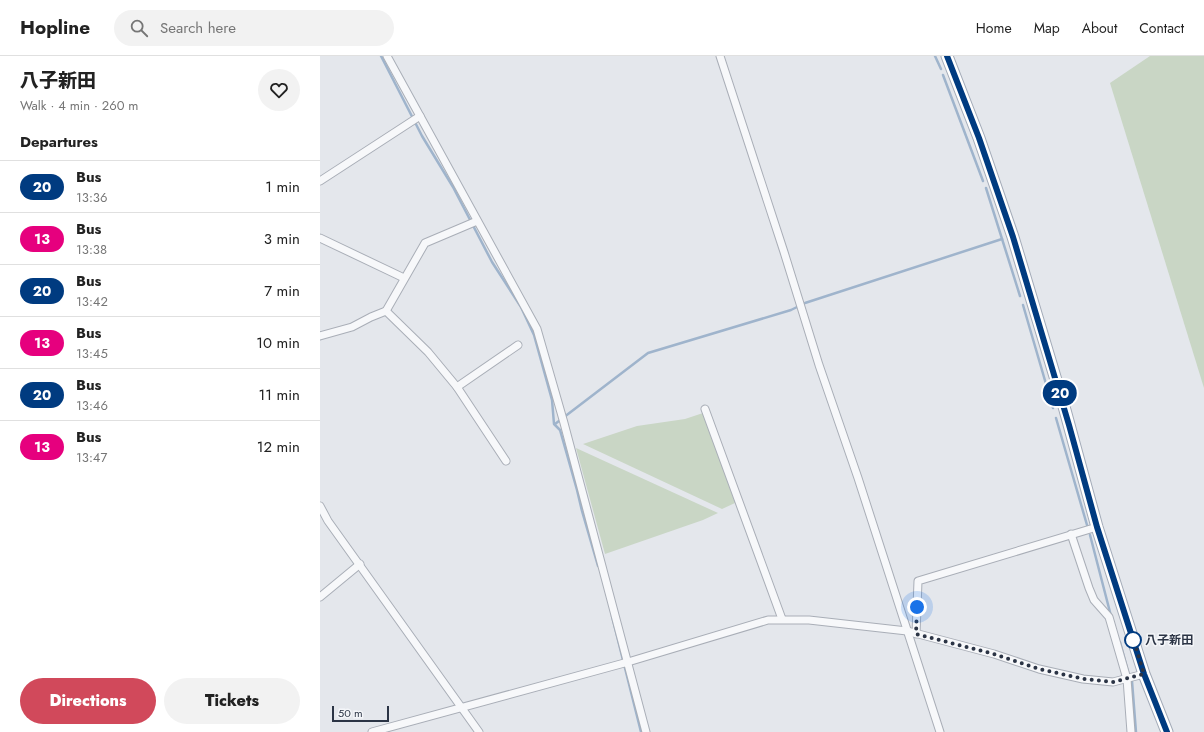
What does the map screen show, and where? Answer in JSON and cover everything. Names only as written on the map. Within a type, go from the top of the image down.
[{"type":"main road","points":[[947,56],[979,138],[1013,237],[1072,433],[1097,527],[1144,674],[1167,732]]},
{"type":"street","points":[[387,56],[537,329],[646,732]]},
{"type":"street","points":[[720,56],[770,208],[819,365],[858,478],[940,732]]},
{"type":"street","points":[[320,181],[420,116]]},
{"type":"street","points":[[320,336],[352,327],[386,311],[425,243],[477,221]]},
{"type":"street","points":[[320,238],[404,278]]},
{"type":"street","points":[[386,311],[428,352],[457,387],[506,461]]},
{"type":"street","points":[[457,387],[518,345]]},
{"type":"street","points":[[705,409],[782,619]]},
{"type":"street","points":[[320,506],[328,521],[479,732]]},
{"type":"street","points":[[916,634],[918,581],[1097,527]]},
{"type":"street","points":[[1071,534],[1094,600],[1109,617],[1127,679],[1131,732]]},
{"type":"street","points":[[320,596],[360,564]]},
{"type":"street","points":[[372,732],[628,662],[768,620],[809,620],[907,631],[994,654],[1039,669],[1084,679],[1113,682],[1144,674]]},
{"type":"green space","points":[[1150,56],[1204,56],[1204,388],[1110,83]]},
{"type":"green space","points":[[703,413],[735,503],[722,509],[583,444],[637,426],[685,419]]},
{"type":"green space","points":[[576,448],[718,513],[703,520],[605,554]]},
{"type":"waterway","points":[[381,56],[422,136],[453,187],[492,262],[521,307],[534,335],[552,400],[554,424],[560,430],[598,566]]},
{"type":"waterway","points":[[935,56],[941,69]]},
{"type":"waterway","points":[[943,75],[983,181]]},
{"type":"waterway","points":[[986,188],[1020,296]]},
{"type":"waterway","points":[[555,424],[648,353],[791,310],[805,303],[1002,239]]},
{"type":"waterway","points":[[1023,305],[1053,408]]},
{"type":"waterway","points":[[1056,418],[1087,525]]},
{"type":"waterway","points":[[1090,535],[1111,616]]},
{"type":"waterway","points":[[612,616],[641,732]]},
{"type":"waterway","points":[[1120,642],[1128,672]]},
{"type":"waterway","points":[[1132,681],[1136,732]]},
{"type":"bus line","name":"20","points":[[947,56],[995,181],[1032,297],[1097,527],[1144,674],[1167,732]]},
{"type":"place","name":"八子新田","points":[[1133,640]]},
{"type":"route","points":[[917,607],[916,634],[994,654],[1039,669],[1084,679],[1113,682],[1144,674],[1133,638],[1133,640]]}]
